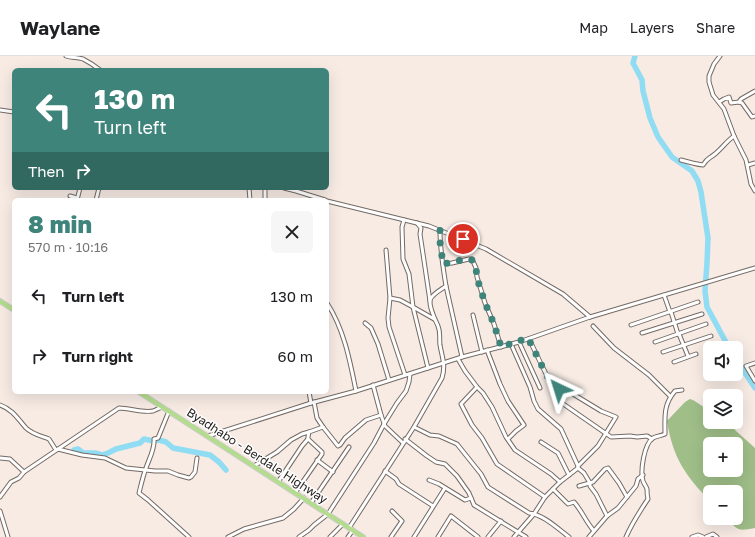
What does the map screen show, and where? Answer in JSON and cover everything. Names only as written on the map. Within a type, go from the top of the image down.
[{"type":"main road","points":[[0,301],[12,309]]},
{"type":"main road","name":"Byadhabo - Berdale Highway","points":[[142,394],[363,537]]},
{"type":"street","points":[[66,56],[80,58],[97,68]]},
{"type":"street","points":[[720,56],[714,64],[709,76],[709,82],[713,95],[724,109],[734,136],[746,160],[751,184],[755,191]]},
{"type":"street","points":[[719,102],[729,97],[731,103],[740,102],[741,99],[755,91]]},
{"type":"street","points":[[740,102],[752,117],[755,116]]},
{"type":"street","points":[[0,110],[12,112]]},
{"type":"street","points":[[681,160],[703,165],[707,158],[714,155],[728,140],[734,136]]},
{"type":"street","points":[[748,165],[755,163]]},
{"type":"street","points":[[751,181],[755,180]]},
{"type":"street","points":[[292,190],[319,198]]},
{"type":"street","points":[[70,196],[75,198]]},
{"type":"street","points":[[329,201],[430,226],[493,252],[502,259],[563,294],[590,317]]},
{"type":"street","points":[[404,220],[402,227],[403,259],[409,274],[413,307],[428,368]]},
{"type":"street","points":[[348,537],[351,529],[385,471],[414,427],[442,378],[444,371],[440,343],[441,337],[433,316],[424,267],[420,234],[421,228],[416,223]]},
{"type":"street","points":[[440,230],[440,242],[446,286],[460,358],[465,370],[489,402],[515,450],[560,482]]},
{"type":"street","points":[[386,250],[390,298],[388,318],[389,327],[405,375]]},
{"type":"street","points":[[443,264],[469,259],[472,260],[476,268],[477,278],[501,347]]},
{"type":"street","points":[[208,436],[460,358],[519,342],[590,317],[755,268]]},
{"type":"street","points":[[430,301],[432,297],[446,286]]},
{"type":"street","points":[[664,295],[688,356]]},
{"type":"street","points":[[390,298],[400,300],[434,319]]},
{"type":"street","points":[[631,325],[698,302]]},
{"type":"street","points":[[329,307],[337,321],[348,351],[356,390]]},
{"type":"street","points":[[642,333],[702,314]]},
{"type":"street","points":[[473,315],[482,352]]},
{"type":"street","points":[[365,322],[371,328],[378,344],[389,380]]},
{"type":"street","points":[[655,342],[706,324]]},
{"type":"street","points":[[593,326],[614,348],[649,375],[670,396]]},
{"type":"street","points":[[663,352],[711,336]]},
{"type":"street","points":[[514,537],[534,514],[545,497],[578,467],[598,446],[616,417],[601,412],[547,376],[528,338]]},
{"type":"street","points":[[519,342],[540,388]]},
{"type":"street","points":[[511,344],[538,409],[561,429],[578,467],[590,483],[590,486],[596,494],[607,516]]},
{"type":"street","points":[[487,350],[508,401],[524,425],[508,439]]},
{"type":"street","points":[[674,362],[696,354]]},
{"type":"street","points":[[755,363],[746,366],[755,381]]},
{"type":"street","points":[[300,537],[328,514],[406,391],[410,374]]},
{"type":"street","points":[[373,385],[384,424],[403,443]]},
{"type":"street","points":[[560,385],[557,396],[559,401],[611,437],[647,436],[652,439]]},
{"type":"street","points":[[477,387],[461,404],[472,425],[482,438],[497,464],[545,497]]},
{"type":"street","points":[[626,537],[648,499],[646,493],[647,488],[643,481],[642,475],[645,449],[652,439],[665,434],[666,405],[670,396],[675,391],[682,390]]},
{"type":"street","points":[[310,394],[317,418],[338,446],[340,446],[346,438],[366,420],[381,415]]},
{"type":"street","points":[[0,405],[13,413],[26,428],[35,434],[49,439],[57,449],[82,455],[105,458],[126,468],[160,472],[168,471],[189,478],[195,472],[196,458]]},
{"type":"street","points":[[0,497],[11,482],[19,478],[24,472],[119,408],[154,411],[163,407]]},
{"type":"street","points":[[169,411],[158,438],[154,441],[152,453],[139,493],[189,537]]},
{"type":"street","points":[[254,466],[277,452],[291,440],[302,434],[323,427]]},
{"type":"street","points":[[414,427],[430,435],[438,436],[457,444],[481,474],[488,487],[529,514],[534,514],[556,527],[569,537]]},
{"type":"street","points":[[278,482],[308,439],[309,432]]},
{"type":"street","points":[[295,493],[322,454],[322,452],[308,439]]},
{"type":"street","points":[[405,439],[436,462],[445,464],[457,476],[469,493],[474,505],[526,537]]},
{"type":"street","points":[[541,442],[558,453],[569,475]]},
{"type":"street","points":[[311,503],[349,448]]},
{"type":"street","points":[[0,458],[10,459],[24,472]]},
{"type":"street","points":[[317,460],[333,472]]},
{"type":"street","points":[[579,486],[590,483],[608,468],[616,477],[627,498]]},
{"type":"street","points":[[385,471],[396,479],[399,484],[433,506]]},
{"type":"street","points":[[590,537],[607,516],[618,508],[627,498],[642,475]]},
{"type":"street","points":[[428,480],[439,484],[465,500],[471,498]]},
{"type":"street","points":[[414,537],[445,488]]},
{"type":"street","points":[[553,489],[568,504],[574,502],[594,531]]},
{"type":"street","points":[[228,537],[244,529],[283,518],[304,498]]},
{"type":"street","points":[[0,511],[8,537]]},
{"type":"street","points":[[391,537],[402,521],[392,511]]},
{"type":"street","points":[[438,537],[451,516],[478,537]]},
{"type":"street","points":[[488,537],[501,522]]},
{"type":"street","points":[[330,537],[342,524]]},
{"type":"street","points":[[692,537],[698,535],[704,537],[713,534],[717,537]]},
{"type":"green space","points":[[690,399],[703,407],[703,429],[734,429],[743,437],[703,437],[703,477],[743,477],[743,437],[755,448],[755,528],[741,530],[733,525],[743,525],[743,485],[703,485],[703,493],[694,483],[681,465],[677,456],[667,421],[685,402]]},
{"type":"waterway","points":[[635,56],[633,63],[642,80],[643,91],[650,118],[658,137],[672,157],[692,171],[698,181],[708,238],[705,291],[707,307],[725,341]]},
{"type":"waterway","points":[[743,370],[755,388]]},
{"type":"waterway","points":[[74,450],[78,449],[83,453],[95,453],[102,455],[116,449],[140,443],[144,439],[153,441],[159,440],[166,442],[173,448],[210,455],[226,470]]},
{"type":"route","points":[[463,239],[440,230],[441,257],[443,264],[469,259],[474,262],[477,278],[501,347],[528,338],[547,376],[555,383],[560,385],[559,389]]}]
